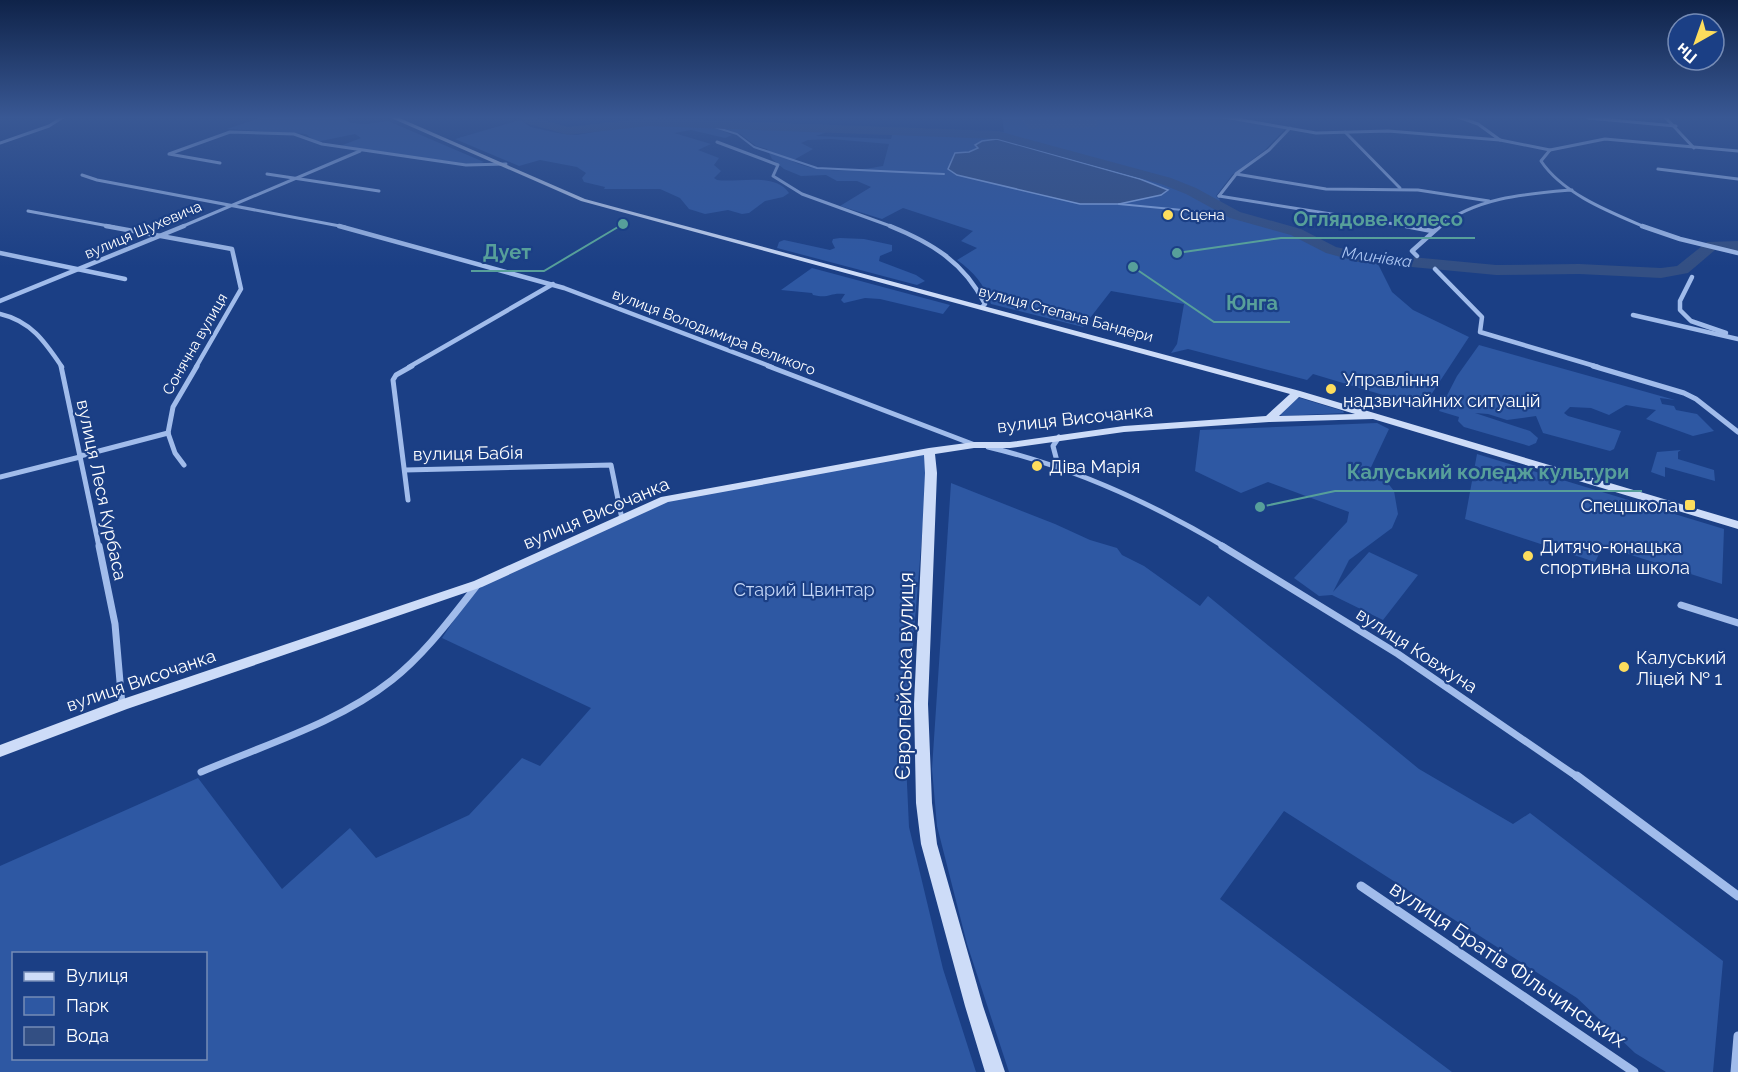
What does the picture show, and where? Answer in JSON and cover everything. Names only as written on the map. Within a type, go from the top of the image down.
[{"type":"main road","name":"вулиця Степана Бандери","points":[[512,167],[583,200],[619,211],[1297,393],[1738,525]]},
{"type":"main road","points":[[1269,419],[1297,393]]},
{"type":"main road","name":"вулиця Височанка","points":[[0,751],[122,705],[478,584],[665,499],[974,444],[1010,445],[1124,429],[1269,419],[1377,416]]},
{"type":"main road","name":"Європейська вулиця","points":[[929,451],[930,496],[921,704],[924,803],[929,844],[974,1006],[995,1072]]},
{"type":"street","name":"вулиця Шухевича","points":[[0,301],[162,236],[320,167]]},
{"type":"street","points":[[777,167],[773,176],[799,194],[921,239],[971,277],[980,289],[985,304],[982,307]]},
{"type":"street","points":[[1246,167],[1236,174],[1219,196],[1389,222],[1432,231]]},
{"type":"street","points":[[1379,167],[1400,188]]},
{"type":"street","points":[[1545,167],[1572,190],[1648,230],[1704,247],[1738,253]]},
{"type":"street","points":[[1658,169],[1738,179]]},
{"type":"street","points":[[267,174],[379,191]]},
{"type":"street","points":[[1236,174],[1326,189],[1400,188],[1489,201]]},
{"type":"street","name":"вулиця Володимира Великого","points":[[82,175],[97,180],[341,226],[553,284],[974,444]]},
{"type":"street","points":[[1417,256],[1412,250],[1432,231],[1466,208],[1507,195],[1572,190]]},
{"type":"street","points":[[28,211],[162,236]]},
{"type":"street","name":"Сонячна вулиця","points":[[162,236],[232,249],[240,289],[173,407],[168,433]]},
{"type":"street","points":[[0,253],[125,279]]},
{"type":"street","points":[[1435,269],[1482,317],[1480,332],[1677,390],[1696,399],[1738,432]]},
{"type":"street","points":[[1692,277],[1680,301],[1680,310],[1684,316],[1691,321],[1738,338]]},
{"type":"street","name":"вулиця Бабія","points":[[553,284],[396,375],[393,380],[405,470],[611,465],[622,519]]},
{"type":"street","name":"вулиця Леся Курбаса","points":[[0,314],[17,317],[41,336],[62,368],[115,624],[122,705]]},
{"type":"street","points":[[1633,315],[1738,338]]},
{"type":"street","points":[[0,477],[168,433],[175,453],[184,465]]},
{"type":"street","points":[[1058,465],[1053,446],[1059,437]]},
{"type":"street","name":"вулиця Ковжуна","points":[[974,444],[1058,465],[1132,497],[1210,538],[1332,612],[1580,778],[1738,896]]},
{"type":"street","points":[[405,470],[408,500]]},
{"type":"street","points":[[201,772],[345,711],[361,701],[405,669],[436,636],[478,584]]},
{"type":"street","points":[[1681,604],[1738,623]]},
{"type":"street","name":"вулиця Братів Фільчинських","points":[[1361,886],[1634,1072]]},
{"type":"street","points":[[1735,1072],[1738,1036]]},
{"type":"green space","points":[[577,167],[716,167],[721,171],[714,178],[717,180],[765,180],[783,187],[789,193],[783,197],[765,201],[749,213],[742,214],[728,210],[705,214],[689,209],[680,198],[660,189],[604,189],[605,187],[584,182],[582,178],[586,173]]},
{"type":"green space","points":[[782,167],[849,170],[875,167],[1243,167],[1232,175],[1216,196],[1220,200],[1218,203],[1243,219],[1293,233],[1326,250],[1378,264],[1392,292],[1413,310],[1469,337],[1423,407],[1313,374],[1307,380],[1188,349],[1171,353],[1177,344],[1184,304],[1111,291],[1083,327],[991,304],[978,279],[957,260],[977,248],[961,241],[973,231],[903,208],[882,219],[840,206],[871,187],[857,181],[837,181],[826,175],[801,176]]},
{"type":"green space","points":[[833,239],[864,239],[892,245],[892,251],[880,256],[879,261],[916,275],[925,281],[917,285],[777,248],[779,242],[784,240],[830,250],[835,248]]},
{"type":"green space","points":[[812,268],[950,305],[943,314],[880,299],[865,298],[844,303],[841,300],[845,294],[819,296],[812,293],[781,290]]},
{"type":"green space","points":[[1479,345],[1675,400],[1660,398],[1662,404],[1674,406],[1676,410],[1697,414],[1714,431],[1693,436],[1646,419],[1656,410],[1626,405],[1609,415],[1591,408],[1570,407],[1564,413],[1621,431],[1614,449],[1610,451],[1543,433],[1536,416],[1507,420],[1488,414],[1475,413],[1530,431],[1538,438],[1536,443],[1529,446],[1464,427],[1458,421],[1459,417],[1439,411],[1457,376]]},
{"type":"green space","points":[[1300,398],[1344,413],[1282,416],[1280,414],[1295,399]]},
{"type":"green space","points":[[1377,423],[1389,429],[1365,480],[1374,478],[1387,482],[1394,491],[1398,514],[1392,528],[1349,560],[1333,592],[1369,552],[1418,575],[1383,620],[1332,595],[1319,596],[1294,578],[1347,522],[1349,512],[1268,482],[1241,493],[1195,471],[1200,430]]},
{"type":"green space","points":[[1681,450],[1678,452],[1678,459],[1714,470],[1715,481],[1665,467],[1665,477],[1651,472],[1657,452]]},
{"type":"green space","name":"Старий Цвинтар","points":[[929,451],[905,740],[909,827],[943,969],[976,1072],[0,1072],[0,866],[198,778],[282,889],[350,828],[376,858],[469,815],[522,758],[540,766],[591,708],[442,638],[478,584],[665,499]]},
{"type":"green space","points":[[1477,454],[1724,529],[1722,584],[1603,546],[1595,562],[1465,519]]},
{"type":"green space","points":[[951,483],[1090,540],[1117,548],[1122,555],[1144,566],[1200,606],[1208,596],[1419,769],[1513,824],[1530,813],[1723,961],[1713,1072],[1666,1072],[1635,1053],[1577,998],[1284,811],[1220,899],[1452,1072],[1009,1072],[967,944],[937,826],[932,769]]},
{"type":"water","points":[[949,167],[1097,167],[1140,179],[1168,190],[1161,195],[1119,204],[1080,204],[957,175],[948,169]]},
{"type":"waterway","points":[[814,167],[944,174]]},
{"type":"waterway","name":"Млинівка","points":[[1115,167],[1166,181],[1191,191],[1235,215],[1296,232],[1331,250],[1359,257],[1496,270],[1579,269],[1661,273],[1682,270],[1712,245],[1738,246]]},
{"type":"waterway","points":[[1119,204],[1235,215]]},
{"type":"place","name":"Сцена","points":[[1168,215]]},
{"type":"place","name":"Дует","points":[[623,224]]},
{"type":"place","name":"Оглядове колесо","points":[[1177,253]]},
{"type":"place","name":"Юнга","points":[[1133,267]]},
{"type":"place","name":"Управління надзвичайних ситуацій","points":[[1331,389]]},
{"type":"place","name":"Діва Марія","points":[[1037,466]]},
{"type":"place","name":"Спецшкола","points":[[1690,505]]},
{"type":"place","name":"Калуський коледж культури","points":[[1260,507]]},
{"type":"place","name":"Дитячо-юнацька спортивна школа","points":[[1528,556]]},
{"type":"place","name":"Калуський Ліцей № 1","points":[[1624,667]]}]
